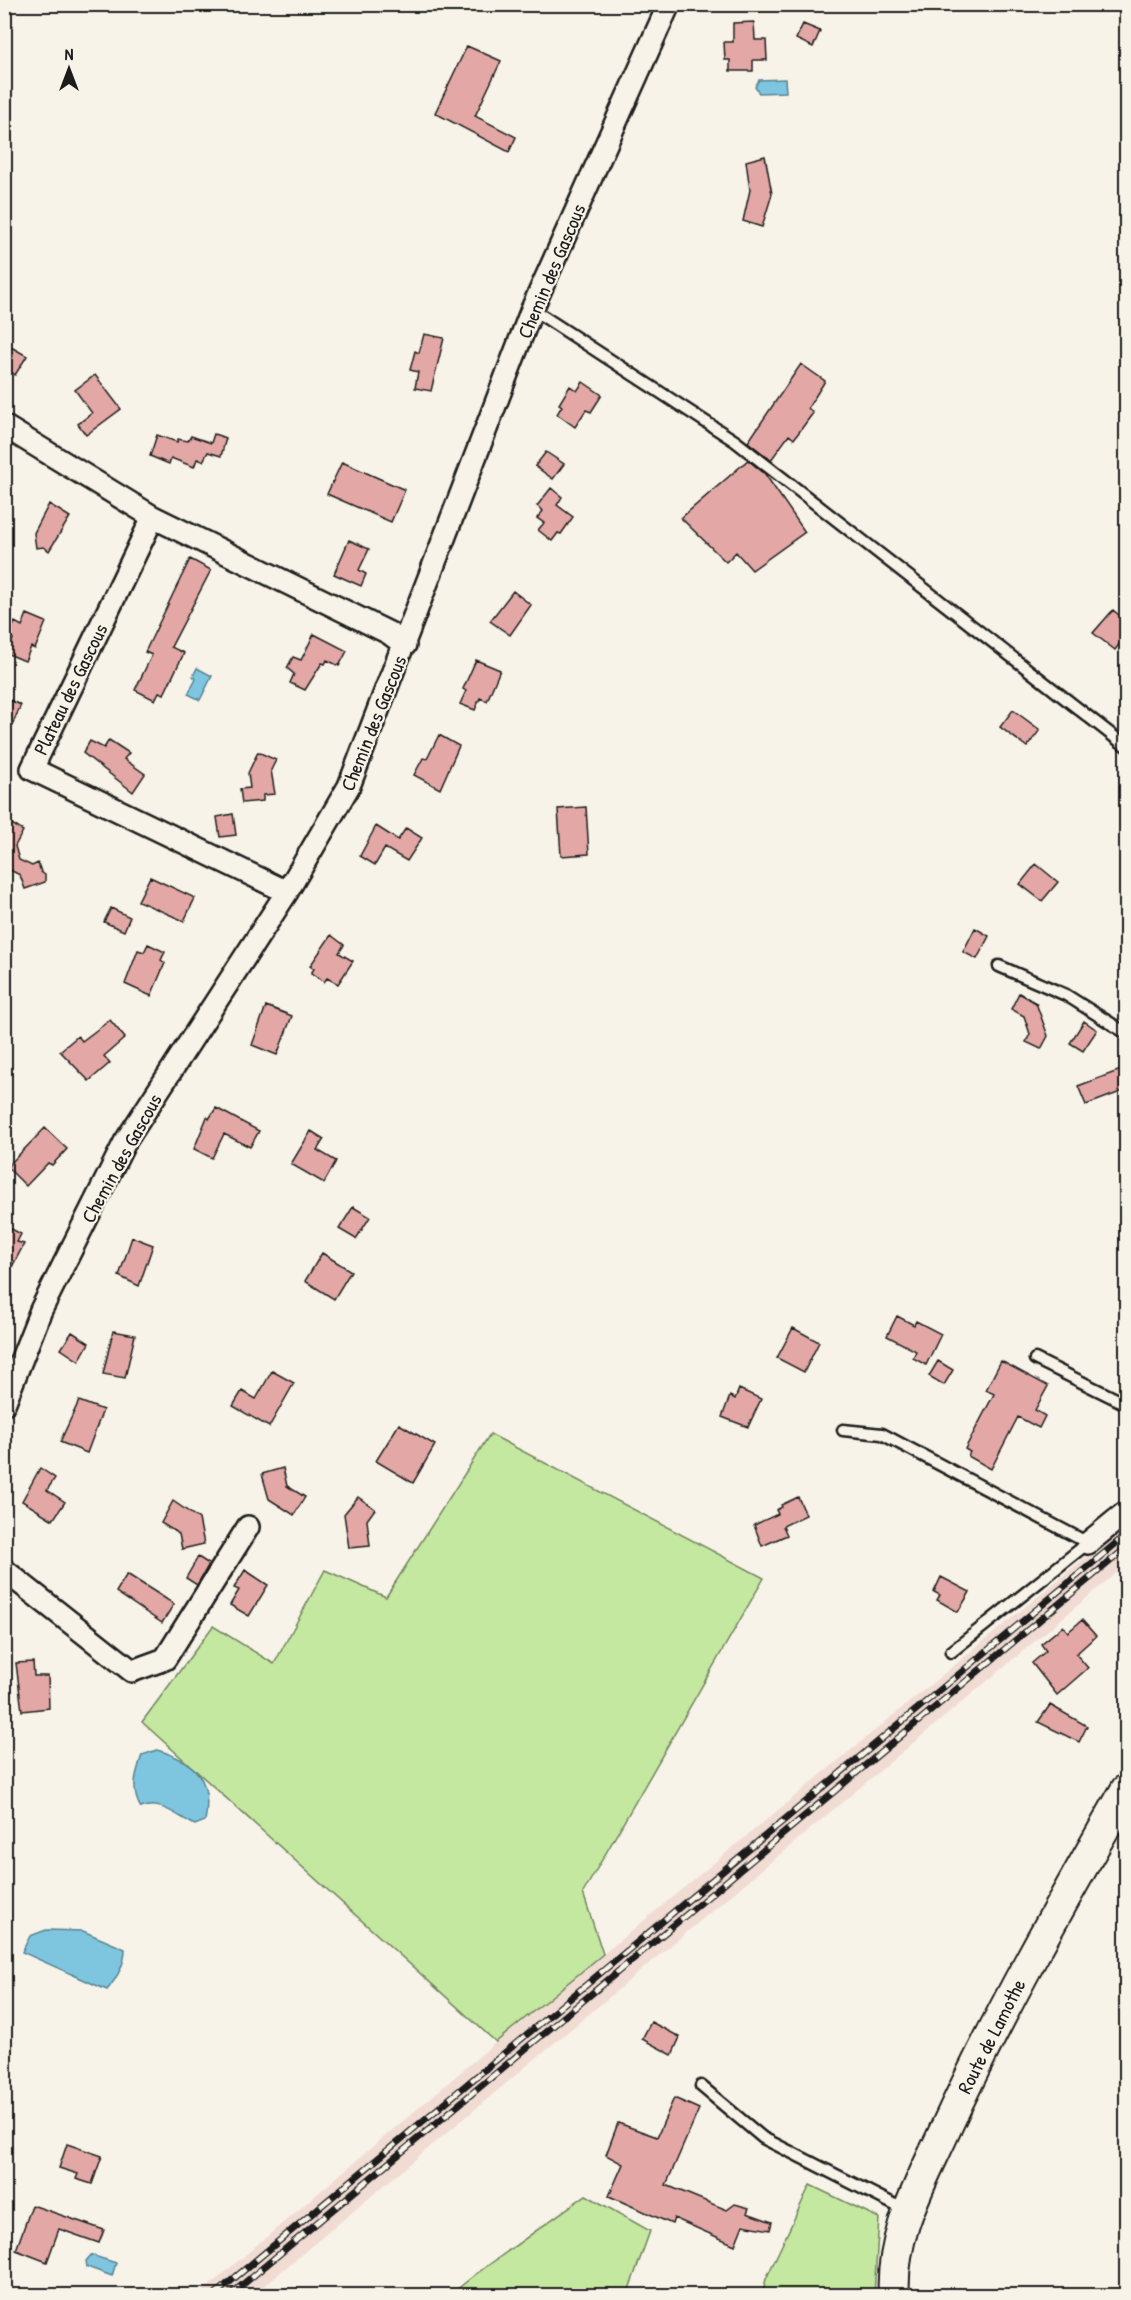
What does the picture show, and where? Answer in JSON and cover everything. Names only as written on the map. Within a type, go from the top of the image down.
[{"type":"street","name":"Chemin des Gascous","points":[[4,1404],[41,1310],[125,1142],[287,891],[349,786],[532,309],[669,4]]},
{"type":"street","points":[[4,426],[153,517],[389,633],[405,645]]},
{"type":"street","name":"Plateau des Gascous","points":[[153,517],[32,769],[287,891]]},
{"type":"street","points":[[1088,1543],[1126,1512]]},
{"type":"street","points":[[4,1570],[132,1671],[165,1659],[248,1527]]},
{"type":"street","name":"Route de Lamothe","points":[[894,2295],[895,2257],[899,2235],[964,2088],[1017,1983],[1126,1790]]},
{"type":"lane","points":[[532,309],[744,447],[1126,746]]},
{"type":"lane","points":[[999,966],[1066,995],[1126,1033]]},
{"type":"lane","points":[[1035,1359],[1126,1404]]},
{"type":"lane","points":[[843,1430],[882,1434],[1088,1543],[951,1652]]},
{"type":"lane","points":[[701,2086],[763,2138],[908,2211]]},
{"type":"shaded area","points":[[1126,1524],[1126,1565],[253,2295],[197,2296],[496,2042]]},
{"type":"green space","points":[[490,1434],[764,1578],[583,1893],[603,1954],[496,2042],[142,1722],[213,1626],[274,1664],[325,1570],[386,1597]]},
{"type":"green space","points":[[810,2185],[879,2218],[874,2295],[762,2295],[766,2279]]},
{"type":"green space","points":[[586,2195],[650,2231],[627,2295],[450,2295],[476,2274]]},
{"type":"water","points":[[785,79],[786,92],[759,93],[755,87],[759,80]]},
{"type":"water","points":[[197,668],[212,676],[200,700],[188,694],[196,679],[193,676]]},
{"type":"water","points":[[157,1750],[182,1760],[198,1774],[206,1794],[205,1821],[195,1825],[162,1807],[141,1808],[135,1788],[138,1768],[142,1755]]},
{"type":"water","points":[[46,1930],[83,1931],[125,1949],[120,1971],[107,1990],[22,1952],[30,1936]]},
{"type":"water","points":[[91,2255],[116,2263],[112,2276],[87,2267],[86,2261]]},
{"type":"building","points":[[754,22],[755,40],[766,40],[767,60],[753,60],[753,71],[730,71],[730,60],[725,60],[724,42],[733,42],[733,23]]},
{"type":"building","points":[[803,24],[820,31],[813,47],[796,39]]},
{"type":"building","points":[[467,46],[501,61],[475,116],[516,137],[509,152],[435,113]]},
{"type":"building","points":[[765,156],[772,194],[762,227],[743,221],[750,190],[746,161]]},
{"type":"building","points":[[424,334],[444,338],[431,391],[415,388],[418,372],[410,370],[415,351],[419,353]]},
{"type":"building","points":[[4,343],[27,356],[15,375],[4,368]]},
{"type":"building","points":[[801,364],[825,381],[808,408],[813,413],[794,439],[789,435],[771,460],[748,442]]},
{"type":"building","points":[[95,375],[121,409],[86,435],[78,424],[92,413],[75,390]]},
{"type":"building","points":[[583,382],[602,395],[591,412],[586,410],[575,427],[557,414],[562,406],[559,404],[570,386],[577,391]]},
{"type":"building","points":[[214,434],[226,438],[221,456],[208,452],[203,461],[197,459],[194,467],[171,458],[169,464],[150,456],[157,435],[177,442],[178,439],[188,441],[191,436],[211,443]]},
{"type":"building","points":[[546,452],[564,464],[553,479],[535,466]]},
{"type":"building","points":[[748,460],[765,474],[805,532],[752,570],[736,552],[726,562],[681,518]]},
{"type":"building","points":[[342,462],[405,490],[391,522],[327,494]]},
{"type":"building","points":[[551,488],[562,497],[557,505],[573,517],[561,534],[558,533],[552,541],[538,530],[544,523],[537,518],[543,511],[537,506]]},
{"type":"building","points":[[49,504],[70,517],[49,551],[44,547],[36,548],[34,533]]},
{"type":"building","points":[[349,540],[369,549],[359,570],[366,574],[361,586],[334,574]]},
{"type":"building","points":[[190,559],[211,570],[171,647],[184,653],[164,694],[159,692],[155,700],[135,690],[152,655],[145,652]]},
{"type":"building","points":[[513,591],[531,605],[510,635],[490,621]]},
{"type":"building","points":[[1113,610],[1126,621],[1126,635],[1115,650],[1093,633]]},
{"type":"building","points":[[27,614],[46,622],[35,649],[31,647],[25,661],[6,653],[13,639],[8,637],[15,622],[22,626]]},
{"type":"building","points":[[314,634],[347,651],[339,666],[327,660],[325,664],[322,663],[305,690],[290,683],[294,674],[287,668],[293,657],[301,660]]},
{"type":"building","points":[[476,660],[500,670],[487,701],[480,698],[475,710],[460,704],[466,691],[463,689]]},
{"type":"building","points":[[4,698],[21,705],[4,743]]},
{"type":"building","points":[[1013,710],[1040,730],[1027,747],[1000,727]]},
{"type":"building","points":[[439,735],[459,746],[440,789],[414,775],[423,758],[427,759]]},
{"type":"building","points":[[109,740],[129,753],[124,759],[145,774],[133,792],[83,753],[90,741],[104,748]]},
{"type":"building","points":[[258,752],[276,760],[271,770],[275,794],[263,795],[263,801],[242,803],[240,789],[250,788],[248,773]]},
{"type":"building","points":[[586,807],[589,854],[561,856],[558,809]]},
{"type":"building","points":[[233,814],[236,835],[220,837],[217,817]]},
{"type":"building","points":[[4,822],[9,822],[23,831],[15,846],[19,860],[32,866],[38,863],[41,872],[45,875],[45,882],[25,889],[20,875],[4,867]]},
{"type":"building","points":[[376,826],[398,840],[406,828],[422,838],[407,861],[385,848],[375,865],[360,856]]},
{"type":"building","points":[[1036,864],[1058,882],[1042,901],[1020,884]]},
{"type":"building","points":[[150,877],[195,898],[184,921],[138,901]]},
{"type":"building","points":[[111,908],[130,917],[124,931],[104,922]]},
{"type":"building","points":[[975,928],[989,936],[977,959],[963,952]]},
{"type":"building","points":[[331,935],[344,945],[339,953],[353,961],[338,984],[327,978],[324,982],[311,973],[314,969],[310,966]]},
{"type":"building","points":[[148,944],[165,952],[161,960],[165,963],[151,996],[125,984],[138,950],[144,952]]},
{"type":"building","points":[[1019,993],[1036,1003],[1048,1036],[1041,1049],[1026,1042],[1030,1034],[1024,1016],[1011,1009]]},
{"type":"building","points":[[266,1006],[292,1016],[277,1055],[252,1045]]},
{"type":"building","points":[[110,1020],[125,1038],[104,1056],[110,1063],[89,1081],[60,1051],[78,1036],[82,1041]]},
{"type":"building","points":[[1084,1021],[1097,1030],[1083,1051],[1070,1043]]},
{"type":"building","points":[[1126,1068],[1126,1090],[1086,1105],[1078,1086]]},
{"type":"building","points":[[216,1108],[259,1131],[250,1147],[224,1134],[212,1158],[194,1149],[207,1117],[209,1119]]},
{"type":"building","points":[[45,1128],[67,1149],[52,1165],[48,1163],[26,1186],[7,1167]]},
{"type":"building","points":[[311,1131],[324,1139],[317,1150],[336,1161],[324,1183],[291,1164]]},
{"type":"building","points":[[353,1207],[370,1217],[356,1239],[339,1229]]},
{"type":"building","points":[[4,1225],[21,1234],[17,1242],[24,1244],[4,1282]]},
{"type":"building","points":[[132,1237],[153,1245],[139,1286],[119,1276]]},
{"type":"building","points":[[322,1253],[351,1271],[334,1299],[305,1281]]},
{"type":"building","points":[[897,1316],[914,1325],[916,1321],[941,1334],[926,1365],[913,1358],[916,1351],[887,1336]]},
{"type":"building","points":[[793,1328],[819,1342],[804,1372],[777,1358]]},
{"type":"building","points":[[113,1331],[135,1335],[125,1378],[103,1374]]},
{"type":"building","points":[[72,1332],[89,1343],[79,1361],[61,1349]]},
{"type":"building","points":[[938,1361],[953,1370],[944,1385],[929,1376]]},
{"type":"building","points":[[1001,1361],[1048,1386],[1035,1410],[1045,1416],[1039,1428],[1018,1417],[991,1469],[968,1456],[970,1452],[965,1449],[994,1394],[986,1390]]},
{"type":"building","points":[[272,1371],[294,1383],[269,1427],[233,1406],[242,1391],[256,1399]]},
{"type":"building","points":[[739,1389],[761,1399],[748,1427],[722,1417],[730,1396],[735,1399]]},
{"type":"building","points":[[79,1401],[103,1410],[87,1453],[60,1442]]},
{"type":"building","points":[[399,1424],[435,1445],[413,1483],[376,1461]]},
{"type":"building","points":[[40,1468],[55,1478],[47,1490],[65,1502],[53,1520],[22,1501]]},
{"type":"building","points":[[283,1468],[287,1486],[305,1497],[294,1515],[269,1499],[262,1474]]},
{"type":"building","points":[[358,1497],[375,1509],[367,1520],[370,1546],[349,1548],[344,1514]]},
{"type":"building","points":[[798,1497],[806,1515],[783,1526],[787,1535],[762,1546],[754,1525],[778,1514],[776,1510],[782,1507],[781,1505]]},
{"type":"building","points":[[173,1501],[199,1519],[204,1544],[182,1549],[179,1534],[161,1523]]},
{"type":"building","points":[[198,1557],[209,1564],[197,1585],[186,1578]]},
{"type":"building","points":[[245,1570],[268,1585],[249,1616],[230,1605],[239,1590],[234,1588]]},
{"type":"building","points":[[127,1574],[174,1604],[162,1623],[116,1592]]},
{"type":"building","points":[[941,1577],[970,1592],[958,1612],[937,1600],[940,1595],[934,1592]]},
{"type":"building","points":[[1082,1620],[1096,1636],[1076,1654],[1088,1668],[1057,1695],[1032,1663],[1046,1651],[1041,1644],[1063,1626],[1068,1632]]},
{"type":"building","points":[[33,1662],[34,1676],[48,1676],[49,1708],[22,1711],[16,1663]]},
{"type":"building","points":[[1050,1705],[1087,1726],[1079,1742],[1038,1722]]},
{"type":"building","points":[[651,2022],[680,2037],[672,2055],[642,2039]]},
{"type":"building","points":[[674,2098],[699,2109],[666,2185],[727,2210],[735,2204],[749,2208],[747,2213],[772,2222],[770,2230],[743,2225],[735,2245],[674,2218],[672,2224],[609,2196],[623,2164],[606,2155],[618,2123],[657,2137]]},
{"type":"building","points":[[67,2144],[102,2156],[92,2184],[76,2179],[78,2174],[59,2168]]},
{"type":"building","points":[[32,2205],[104,2230],[99,2243],[59,2229],[47,2262],[16,2250]]},
{"type":"railway","points":[[213,2296],[1126,1535]]},
{"type":"railway","points":[[229,2296],[1126,1548]]}]
